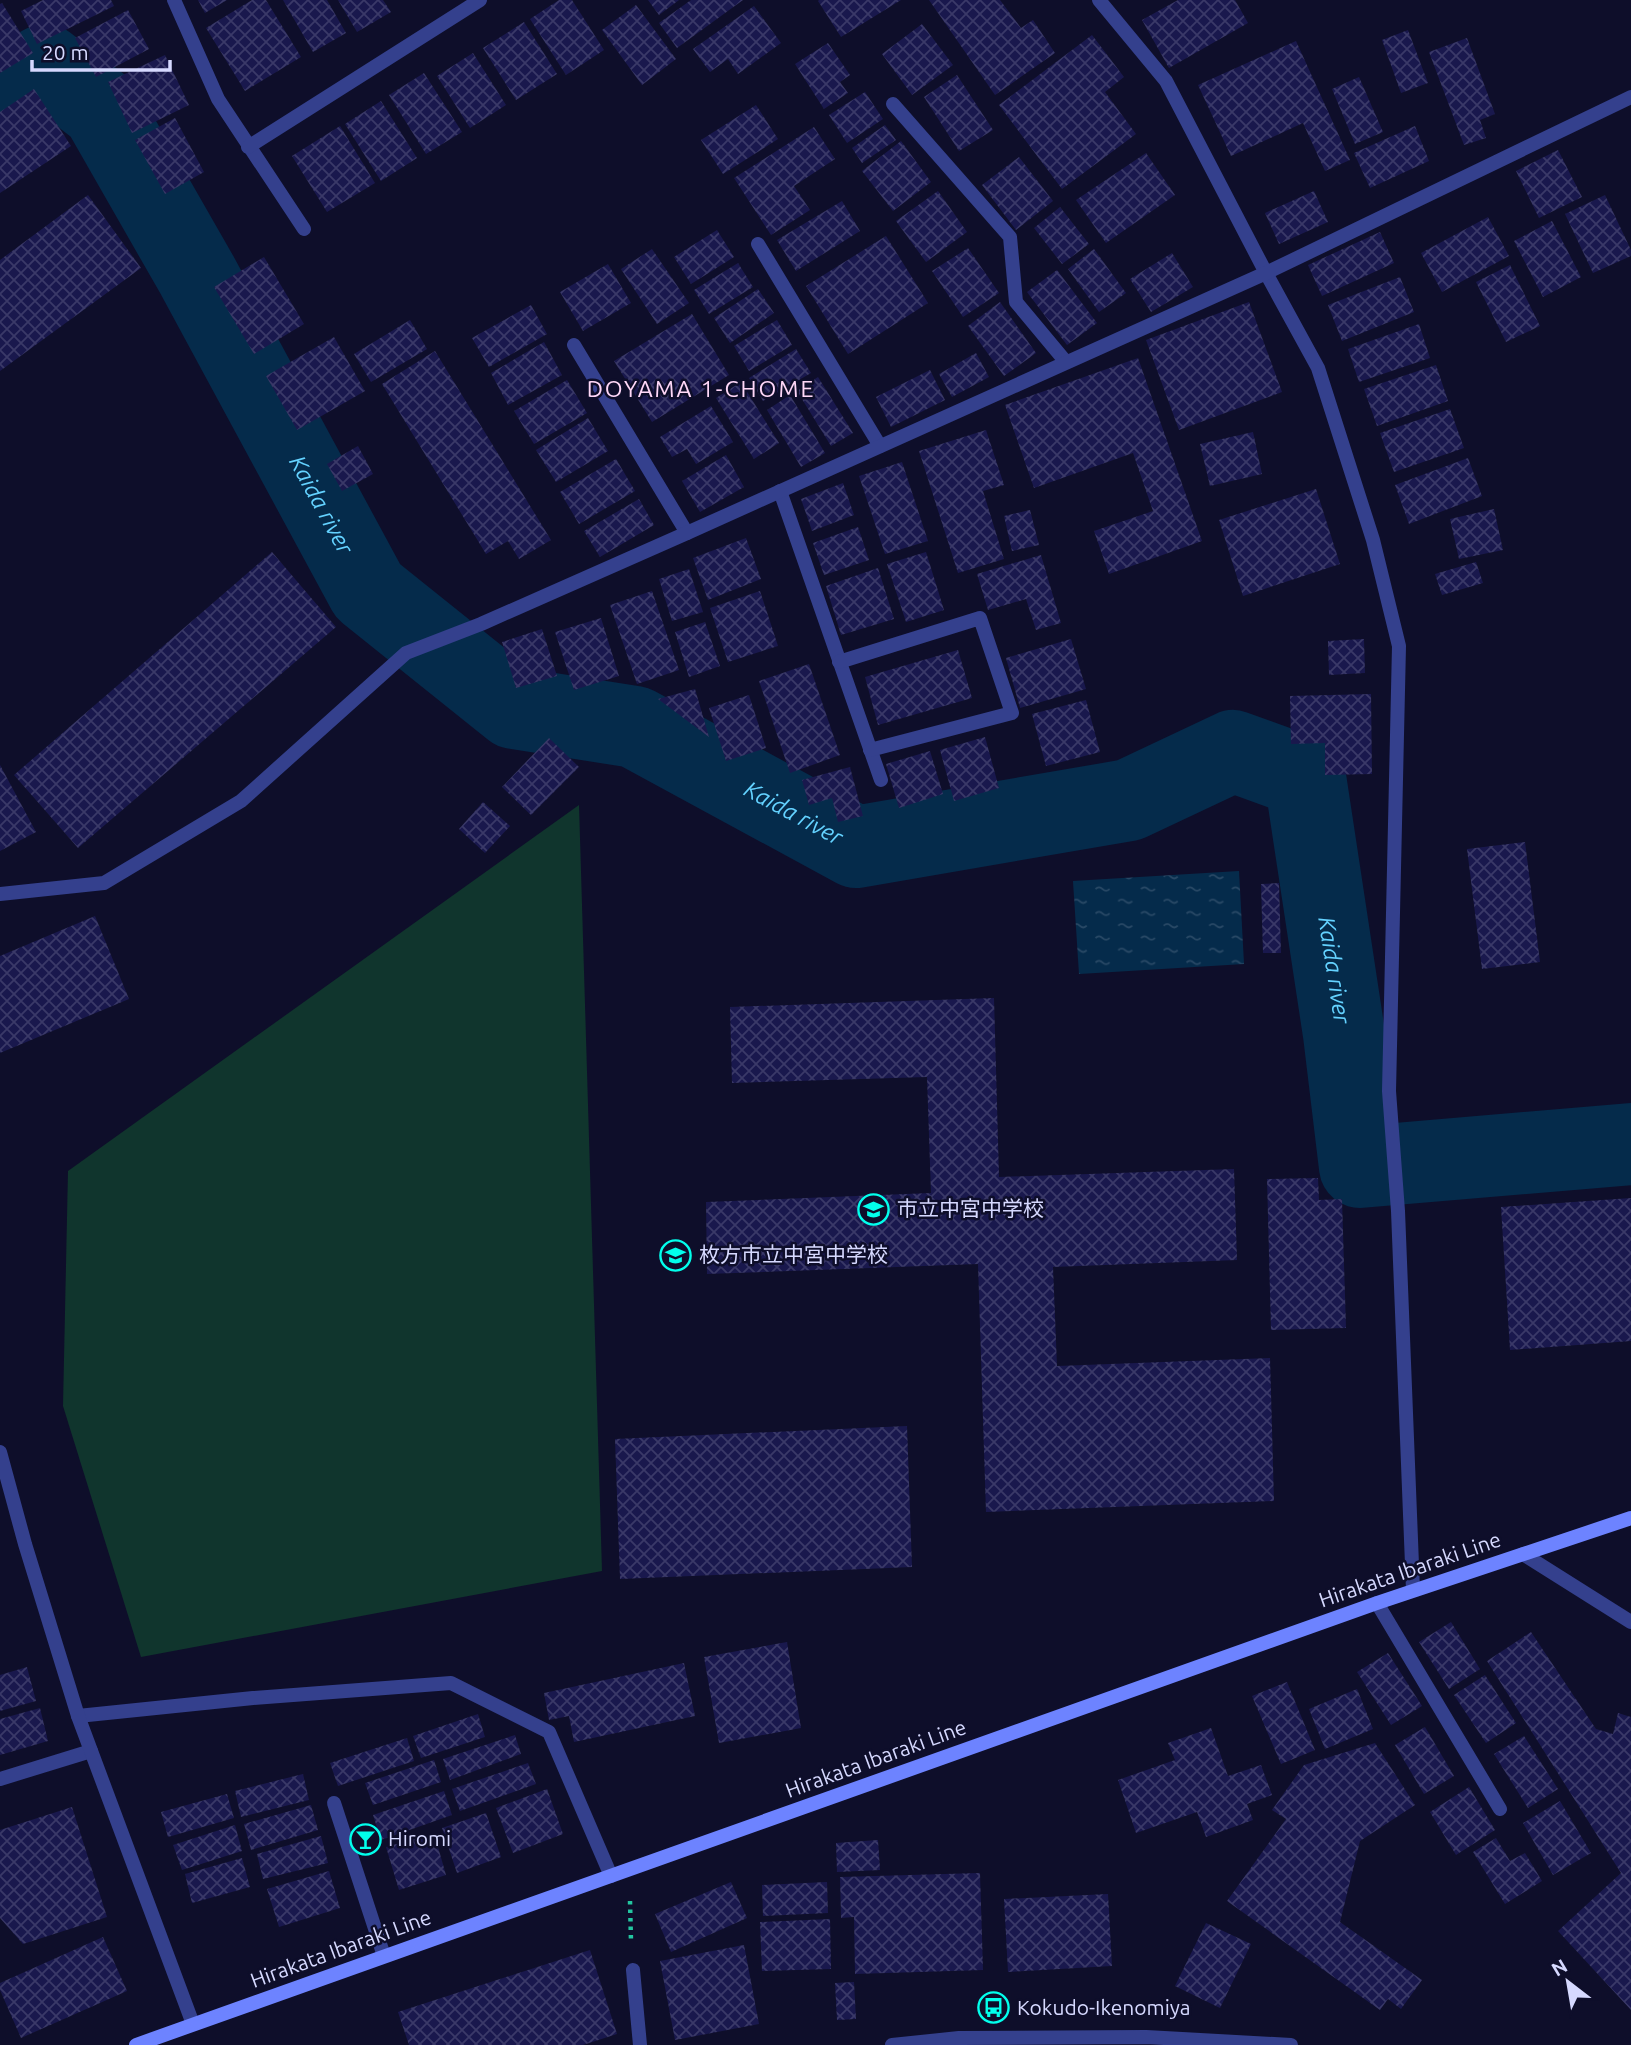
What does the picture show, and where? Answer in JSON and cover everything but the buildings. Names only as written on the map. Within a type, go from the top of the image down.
[{"type":"main road","name":"Hirakata Ibaraki Line","points":[[136,2045],[1413,1590],[1631,1518]]},
{"type":"street","points":[[174,0],[218,99],[304,229]]},
{"type":"street","points":[[248,147],[480,0]]},
{"type":"street","points":[[1099,0],[1166,81],[1318,368],[1373,540],[1399,646],[1389,1091],[1398,1212],[1413,1590]]},
{"type":"street","points":[[0,894],[104,883],[241,801],[405,653],[481,624],[1266,273],[1631,97]]},
{"type":"street","points":[[892,104],[1010,237],[1016,302],[1066,362]]},
{"type":"street","points":[[758,244],[880,446]]},
{"type":"street","points":[[574,345],[687,533]]},
{"type":"street","points":[[780,491],[881,780]]},
{"type":"street","points":[[839,662],[980,618],[1012,713],[870,750]]},
{"type":"street","points":[[0,1452],[78,1716],[193,2024]]},
{"type":"street","points":[[1523,1554],[1631,1622]]},
{"type":"street","points":[[1377,1603],[1500,1809]]},
{"type":"street","points":[[78,1716],[253,1698],[451,1683],[549,1732],[611,1876]]},
{"type":"street","points":[[0,1780],[91,1751]]},
{"type":"street","points":[[334,1803],[384,1956]]},
{"type":"street","points":[[633,1970],[640,2045]]},
{"type":"street","points":[[892,2045],[959,2038],[1291,2045]]},
{"type":"path","points":[[628,1870],[633,1970]]},
{"type":"green space","points":[[579,805],[602,1571],[141,1657],[63,1406],[68,1171]]},
{"type":"water","points":[[1239,871],[1244,964],[1079,974],[1073,881]]},
{"type":"waterway","name":"Kaida river","points":[[0,90],[45,65],[102,109],[197,275],[368,591],[514,708],[635,727],[856,847],[1129,800],[1233,751],[1305,777],[1344,1034],[1360,1167],[1631,1144]]},
{"type":"place","name":"市立中宮中学校","points":[[874,1209]]},
{"type":"place","name":"枚方市立中宮中学校","points":[[676,1255]]},
{"type":"place","name":"Hiromi","points":[[365,1839]]},
{"type":"place","name":"Kokudo-Ikenomiya","points":[[994,2008]]},
{"type":"district","name":"DOYAMA 1-CHOME","points":[[701,389]]}]
